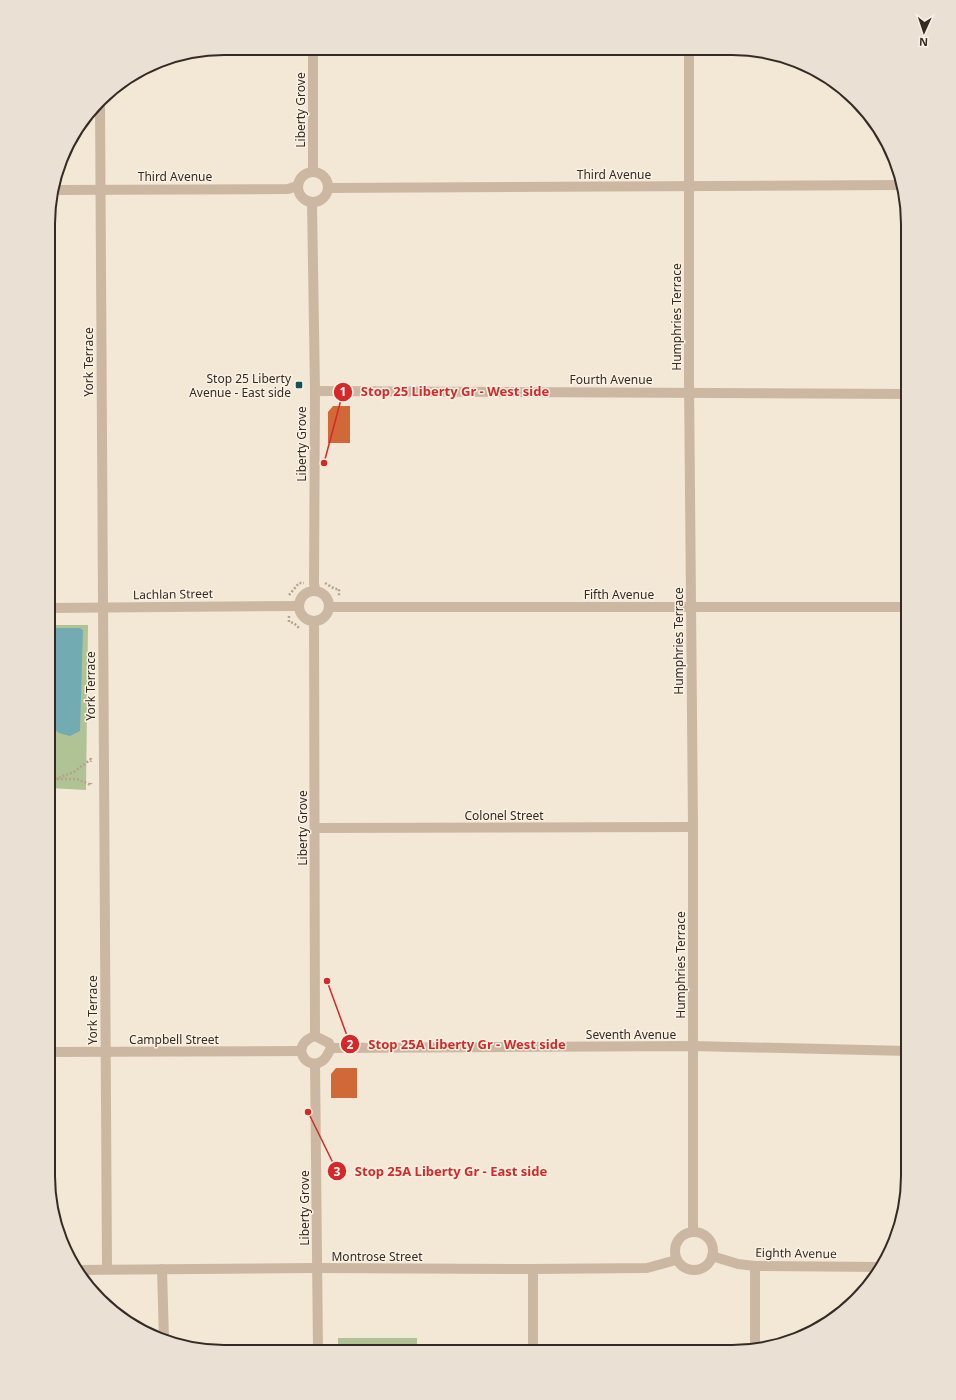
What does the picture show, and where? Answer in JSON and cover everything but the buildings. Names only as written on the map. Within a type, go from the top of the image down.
[{"type":"street","name":"Liberty Grove","points":[[313,55],[313,172]]},
{"type":"street","name":"Humphries Terrace","points":[[689,55],[689,392],[693,827],[693,1232]]},
{"type":"street","name":"York Terrace","points":[[100,110],[107,1270]]},
{"type":"street","points":[[313,172],[321,174],[324,177],[328,188],[326,195],[319,200],[312,202],[304,200],[299,194],[297,186],[305,173],[313,172]]},
{"type":"street","name":"Third Avenue","points":[[328,188],[896,185]]},
{"type":"street","name":"Third Avenue","points":[[58,190],[288,189],[297,186]]},
{"type":"street","name":"Liberty Grove","points":[[312,202],[315,391],[315,590]]},
{"type":"street","name":"Fourth Avenue","points":[[315,391],[901,394]]},
{"type":"street","points":[[311,590],[315,590],[326,596],[329,606],[326,615],[319,620],[314,621],[303,617],[300,614],[298,606],[300,597],[311,590]]},
{"type":"street","name":"Lachlan Street","points":[[55,608],[298,606]]},
{"type":"street","name":"Fifth Avenue","points":[[329,606],[901,607]]},
{"type":"street","name":"Liberty Grove","points":[[314,621],[315,1036]]},
{"type":"street","name":"Colonel Street","points":[[315,828],[693,827]]},
{"type":"street","points":[[315,1036],[329,1043],[331,1048],[323,1061],[316,1064],[308,1062],[303,1057],[301,1051],[302,1045],[307,1038],[315,1036]]},
{"type":"street","name":"Seventh Avenue","points":[[331,1048],[692,1046],[901,1051]]},
{"type":"street","name":"Campbell Street","points":[[55,1052],[301,1051]]},
{"type":"street","name":"Liberty Grove","points":[[316,1064],[318,1345]]},
{"type":"street","points":[[693,1232],[700,1233],[706,1237],[710,1242],[712,1249],[710,1262],[699,1270],[686,1269],[676,1260],[675,1247],[677,1242],[687,1234],[693,1232]]},
{"type":"street","name":"Eighth Avenue","points":[[712,1256],[738,1264],[755,1266],[874,1267]]},
{"type":"street","name":"Montrose Street","points":[[84,1270],[647,1268],[676,1260]]},
{"type":"street","points":[[755,1266],[755,1344]]},
{"type":"street","points":[[162,1269],[164,1334]]},
{"type":"street","points":[[533,1269],[533,1345]]},
{"type":"path","points":[[56,779],[74,772],[91,759],[91,766]]},
{"type":"path","points":[[56,779],[77,779],[91,785],[91,778]]},
{"type":"green space","points":[[55,625],[88,625],[86,790],[55,788]]},
{"type":"green space","points":[[338,1338],[417,1338],[417,1345],[338,1345]]},
{"type":"water","points":[[55,628],[80,628],[83,630],[80,731],[70,736],[59,733],[55,730]]},
{"type":"place","name":"Stop 25 Liberty Avenue - East side","points":[[299,385]]},
{"type":"place","name":"Stop 25 Liberty Gr - West side","points":[[324,463]]},
{"type":"place","name":"Stop 25A Liberty Gr - West side","points":[[327,981]]},
{"type":"place","name":"Stop 25A Liberty Gr - East side","points":[[308,1112]]}]
